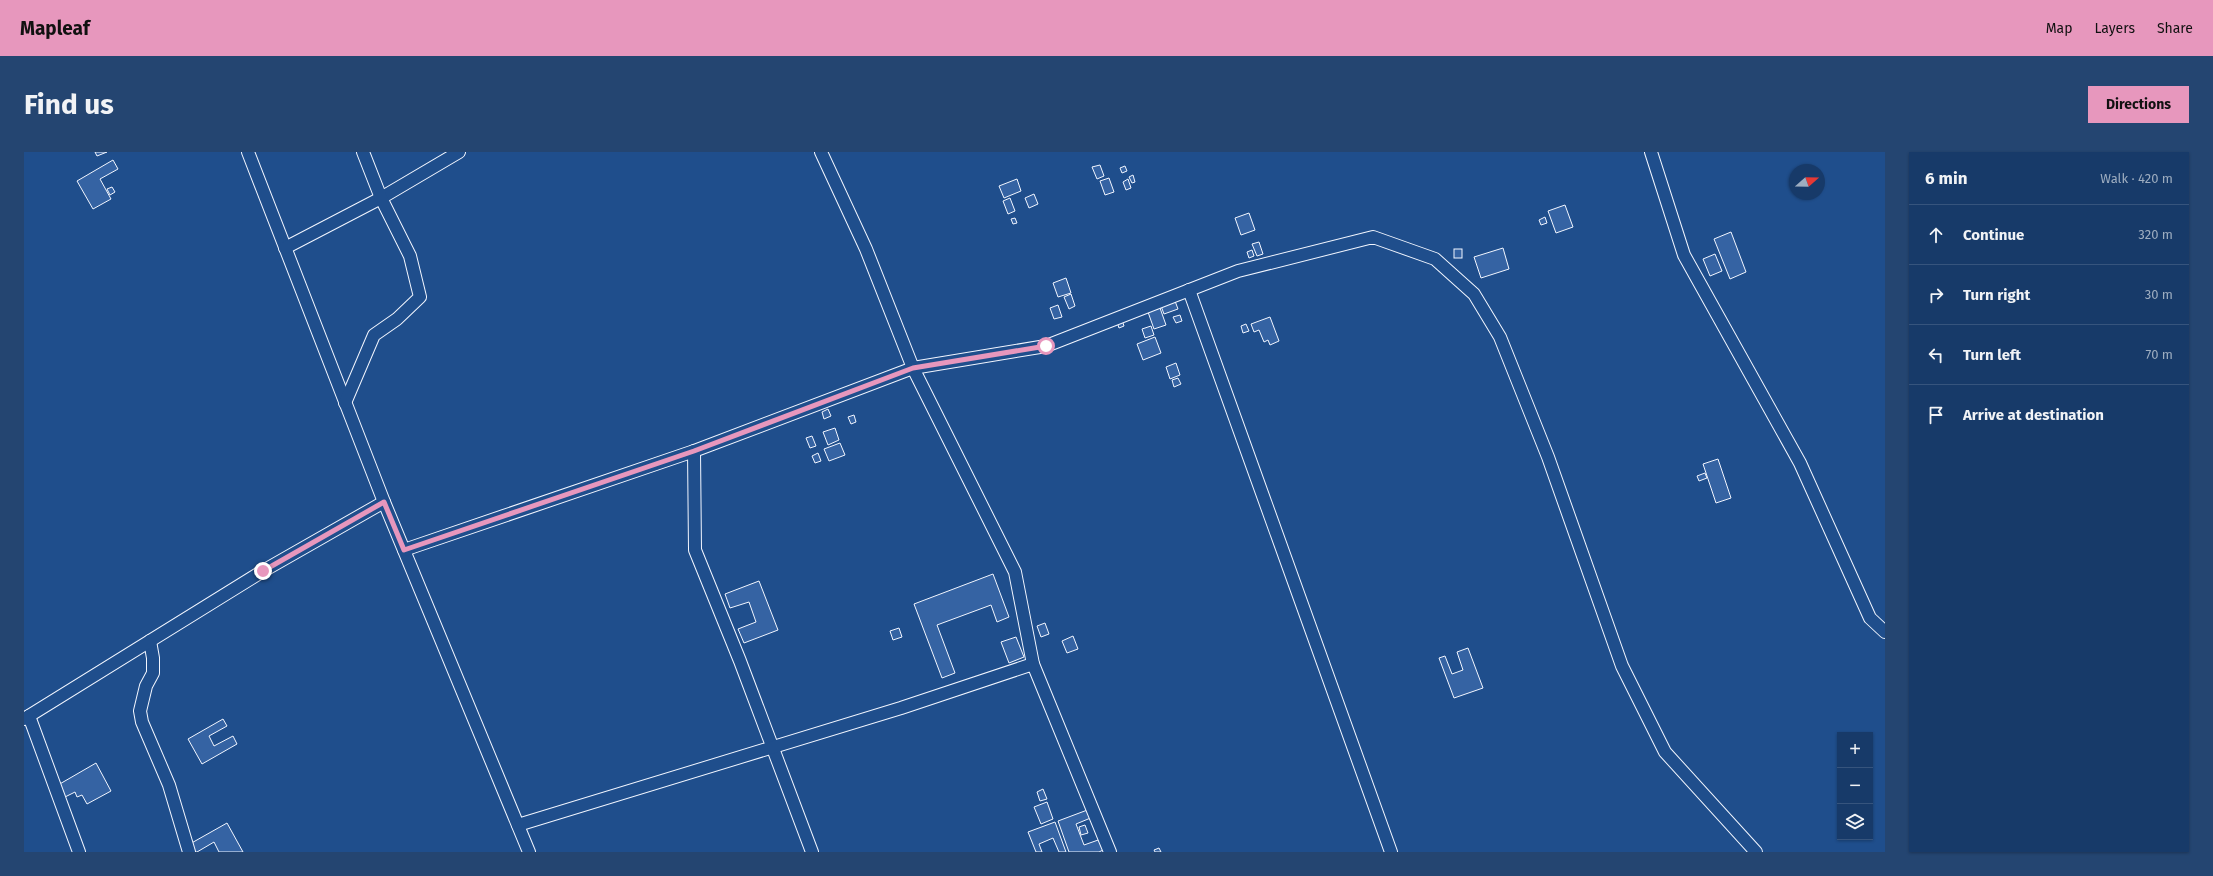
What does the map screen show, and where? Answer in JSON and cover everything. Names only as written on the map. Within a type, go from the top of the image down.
[{"type":"street","points":[[248,152],[384,502],[529,852]]},
{"type":"street","points":[[346,403],[374,335],[397,319],[420,297],[410,256],[381,198],[363,152]]},
{"type":"street","points":[[285,248],[381,198],[459,152]]},
{"type":"street","points":[[822,152],[866,249],[913,368],[1015,572],[1033,664],[1110,852]]},
{"type":"street","points":[[1651,152],[1684,255],[1800,463],[1870,618],[1885,632]]},
{"type":"street","points":[[404,550],[694,451],[913,368],[1046,346],[1238,271],[1373,237],[1435,260],[1474,294],[1500,337],[1548,457],[1622,666],[1665,752],[1756,852]]},
{"type":"street","points":[[1189,290],[1297,585],[1391,852]]},
{"type":"street","points":[[694,451],[695,550],[740,661],[812,852]]},
{"type":"street","points":[[79,852],[26,717],[263,571],[384,502]]},
{"type":"street","points":[[150,641],[153,658],[153,673],[146,686],[140,711],[142,722],[169,785],[189,852]]},
{"type":"street","points":[[518,826],[772,748],[1033,664]]},
{"type":"building","points":[[95,152],[107,152],[97,156]]},
{"type":"building","points":[[113,160],[118,169],[100,179],[111,199],[93,209],[77,181]]},
{"type":"building","points":[[1100,165],[1104,176],[1097,179],[1092,167]]},
{"type":"building","points":[[1125,166],[1127,171],[1122,173],[1120,168]]},
{"type":"building","points":[[1133,175],[1135,182],[1132,183],[1129,177]]},
{"type":"building","points":[[1109,178],[1114,192],[1105,195],[1100,181]]},
{"type":"building","points":[[1017,179],[1021,191],[1004,198],[999,186]]},
{"type":"building","points":[[1128,179],[1131,188],[1126,190],[1123,182]]},
{"type":"building","points":[[112,187],[115,192],[110,195],[107,189]]},
{"type":"building","points":[[1034,194],[1038,204],[1029,208],[1025,198]]},
{"type":"building","points":[[1010,198],[1015,211],[1008,214],[1003,201]]},
{"type":"building","points":[[1565,205],[1573,227],[1556,233],[1548,211]]},
{"type":"building","points":[[1249,213],[1255,230],[1241,235],[1235,218]]},
{"type":"building","points":[[1545,217],[1547,223],[1541,225],[1539,220]]},
{"type":"building","points":[[1015,218],[1017,223],[1013,224],[1011,219]]},
{"type":"building","points":[[1731,232],[1746,272],[1730,279],[1714,239]]},
{"type":"building","points":[[1259,242],[1263,254],[1257,256],[1252,244]]},
{"type":"building","points":[[1503,248],[1509,269],[1481,278],[1474,257]]},
{"type":"building","points":[[1454,249],[1462,249],[1462,258],[1454,258]]},
{"type":"building","points":[[1252,250],[1254,256],[1249,258],[1247,252]]},
{"type":"building","points":[[1715,254],[1722,271],[1710,276],[1703,259]]},
{"type":"building","points":[[1066,278],[1071,293],[1058,297],[1053,283]]},
{"type":"building","points":[[1071,294],[1075,306],[1069,309],[1064,297]]},
{"type":"building","points":[[1175,301],[1178,309],[1164,314],[1161,306]]},
{"type":"building","points":[[1058,305],[1062,317],[1054,319],[1050,308]]},
{"type":"building","points":[[1160,308],[1166,325],[1154,329],[1148,312]]},
{"type":"building","points":[[1180,315],[1182,321],[1176,323],[1173,317]]},
{"type":"building","points":[[1270,317],[1279,341],[1270,345],[1268,340],[1264,342],[1259,330],[1254,332],[1251,324]]},
{"type":"building","points":[[1122,320],[1124,326],[1119,328],[1117,322]]},
{"type":"building","points":[[1246,324],[1249,331],[1243,333],[1241,326]]},
{"type":"building","points":[[1151,326],[1154,335],[1145,338],[1142,329]]},
{"type":"building","points":[[1155,337],[1161,353],[1143,360],[1137,344]]},
{"type":"building","points":[[1176,363],[1180,375],[1170,379],[1166,367]]},
{"type":"building","points":[[1178,378],[1181,384],[1174,387],[1172,380]]},
{"type":"building","points":[[828,409],[831,416],[824,419],[822,412]]},
{"type":"building","points":[[854,415],[856,422],[851,424],[848,417]]},
{"type":"building","points":[[835,428],[839,440],[828,445],[823,432]]},
{"type":"building","points":[[812,436],[816,446],[810,448],[806,438]]},
{"type":"building","points":[[840,443],[845,455],[829,461],[824,449]]},
{"type":"building","points":[[818,453],[821,461],[815,463],[812,456]]},
{"type":"building","points":[[1718,459],[1731,498],[1716,503],[1703,464]]},
{"type":"building","points":[[1705,473],[1707,478],[1699,481],[1697,476]]},
{"type":"building","points":[[993,574],[1009,617],[997,622],[991,605],[937,625],[955,673],[942,678],[914,604]]},
{"type":"building","points":[[759,581],[778,630],[744,643],[738,629],[756,622],[749,602],[730,608],[725,594]]},
{"type":"building","points":[[1045,623],[1049,634],[1041,637],[1037,626]]},
{"type":"building","points":[[899,628],[902,637],[893,640],[890,631]]},
{"type":"building","points":[[1073,636],[1078,649],[1067,653],[1062,641]]},
{"type":"building","points":[[1016,637],[1024,657],[1009,663],[1001,642]]},
{"type":"building","points":[[1468,648],[1483,688],[1454,698],[1439,658],[1445,656],[1452,674],[1463,670],[1457,652]]},
{"type":"building","points":[[223,719],[227,726],[209,736],[214,746],[233,736],[237,744],[202,764],[188,739]]},
{"type":"building","points":[[96,763],[111,791],[87,804],[82,795],[77,797],[75,792],[65,797],[58,785]]},
{"type":"building","points":[[1043,789],[1047,799],[1040,801],[1037,792]]},
{"type":"building","points":[[1047,802],[1053,819],[1041,824],[1034,807]]},
{"type":"building","points":[[1090,809],[1093,817],[1076,824],[1084,845],[1101,839],[1105,849],[1099,852],[1069,852],[1058,821]]},
{"type":"building","points":[[1055,822],[1066,852],[1059,852],[1053,838],[1039,844],[1042,852],[1036,852],[1028,832]]},
{"type":"building","points":[[227,823],[243,852],[219,852],[214,842],[197,852],[192,852],[188,845]]},
{"type":"building","points":[[1085,825],[1088,833],[1081,835],[1079,827]]},
{"type":"building","points":[[1159,848],[1161,852],[1155,852],[1154,850]]},
{"type":"route","points":[[263,571],[384,502],[404,550],[694,451],[913,368],[1046,346]]}]
